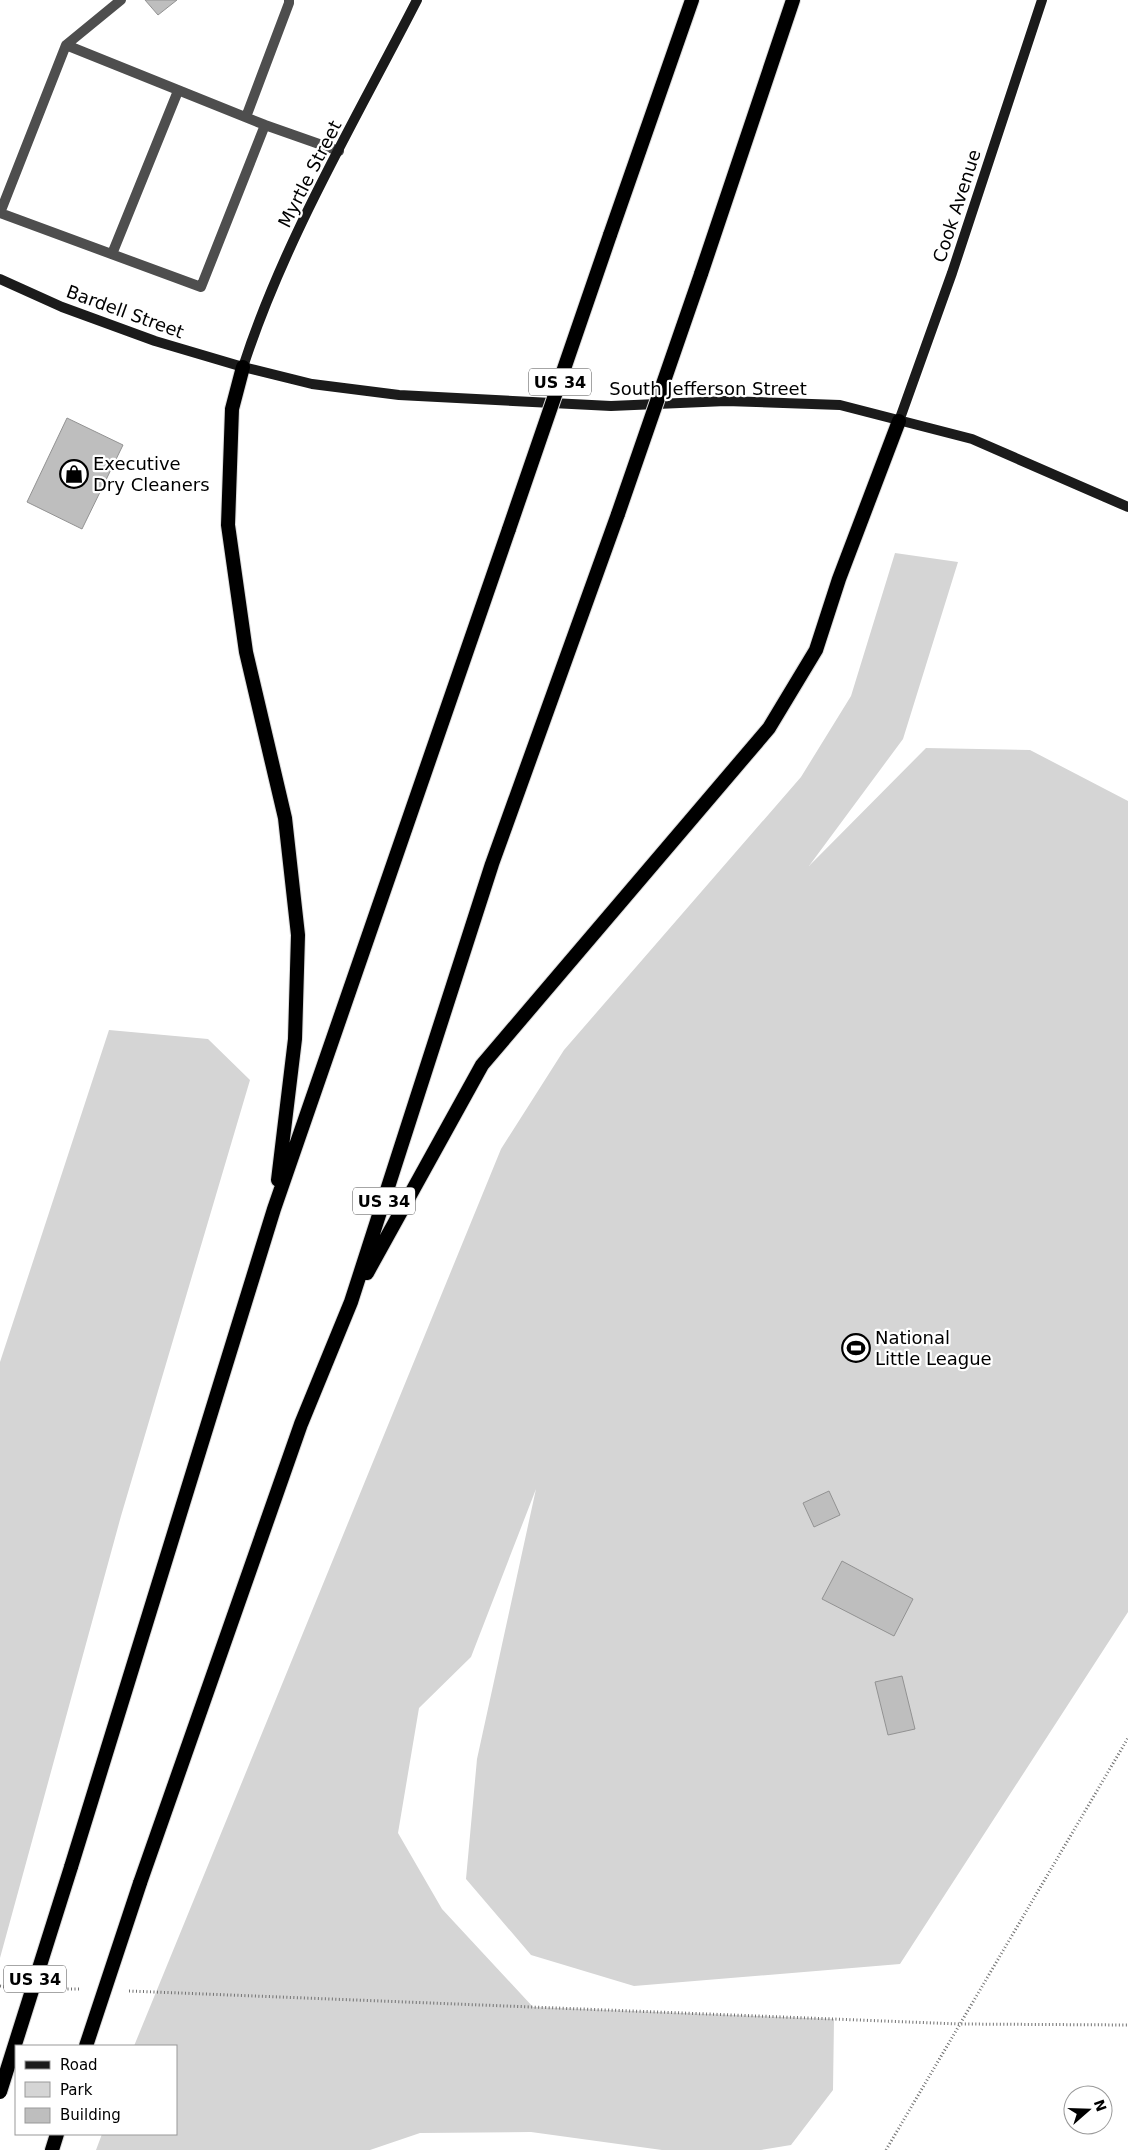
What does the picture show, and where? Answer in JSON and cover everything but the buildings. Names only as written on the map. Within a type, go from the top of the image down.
[{"type":"highway","name":"US 34","points":[[0,2092],[274,1209],[692,0]]},
{"type":"highway","name":"US 34","points":[[86,2045],[140,1883],[301,1424],[351,1302],[492,864],[618,514],[793,0]]},
{"type":"highway","points":[[243,367],[232,409],[228,525],[246,652],[285,818],[298,935],[295,1039],[274,1209]]},
{"type":"highway","points":[[351,1302],[482,1064],[768,728],[816,650],[838,579],[899,421]]},
{"type":"highway","points":[[52,2150],[57,2135]]},
{"type":"main road","name":"Myrtle Street","points":[[243,367],[252,340],[296,235],[417,0]]},
{"type":"main road","name":"Cook Avenue","points":[[899,421],[952,273],[1042,0]]},
{"type":"main road","name":"Bardell Street","points":[[0,279],[62,307],[154,341],[243,367]]},
{"type":"main road","name":"South Jefferson Street","points":[[243,367],[312,384],[399,395],[611,406],[726,401],[840,405],[972,439],[1128,507]]},
{"type":"lane","points":[[121,0],[66,45],[0,213],[201,287],[265,125]]},
{"type":"lane","points":[[246,117],[289,0]]},
{"type":"lane","points":[[66,45],[265,125],[339,151]]},
{"type":"lane","points":[[112,254],[178,90]]},
{"type":"path","points":[[886,2150],[1128,1738]]},
{"type":"path","points":[[0,1986],[10,1987]]},
{"type":"path","points":[[49,1988],[89,1990]]},
{"type":"path","points":[[128,1991],[959,2024],[1128,2025]]},
{"type":"green space","name":"National Little League","points":[[895,553],[958,562],[903,739],[809,866],[926,748],[1030,750],[1128,801],[1128,1612],[900,1964],[634,1986],[531,1955],[466,1879],[477,1759],[536,1489],[471,1657],[419,1708],[398,1833],[442,1909],[533,2007],[834,2019],[833,2090],[791,2145],[761,2150],[662,2150],[531,2132],[420,2133],[370,2150],[96,2150],[102,2135],[178,2135],[178,2045],[134,2045],[501,1149],[564,1050],[801,777],[851,696]]},
{"type":"green space","points":[[109,1030],[208,1039],[250,1080],[121,1516],[0,1958],[0,1362]]},
{"type":"place","name":"Executive Dry Cleaners","points":[[74,474]]},
{"type":"place","name":"National Little League","points":[[856,1348]]}]
